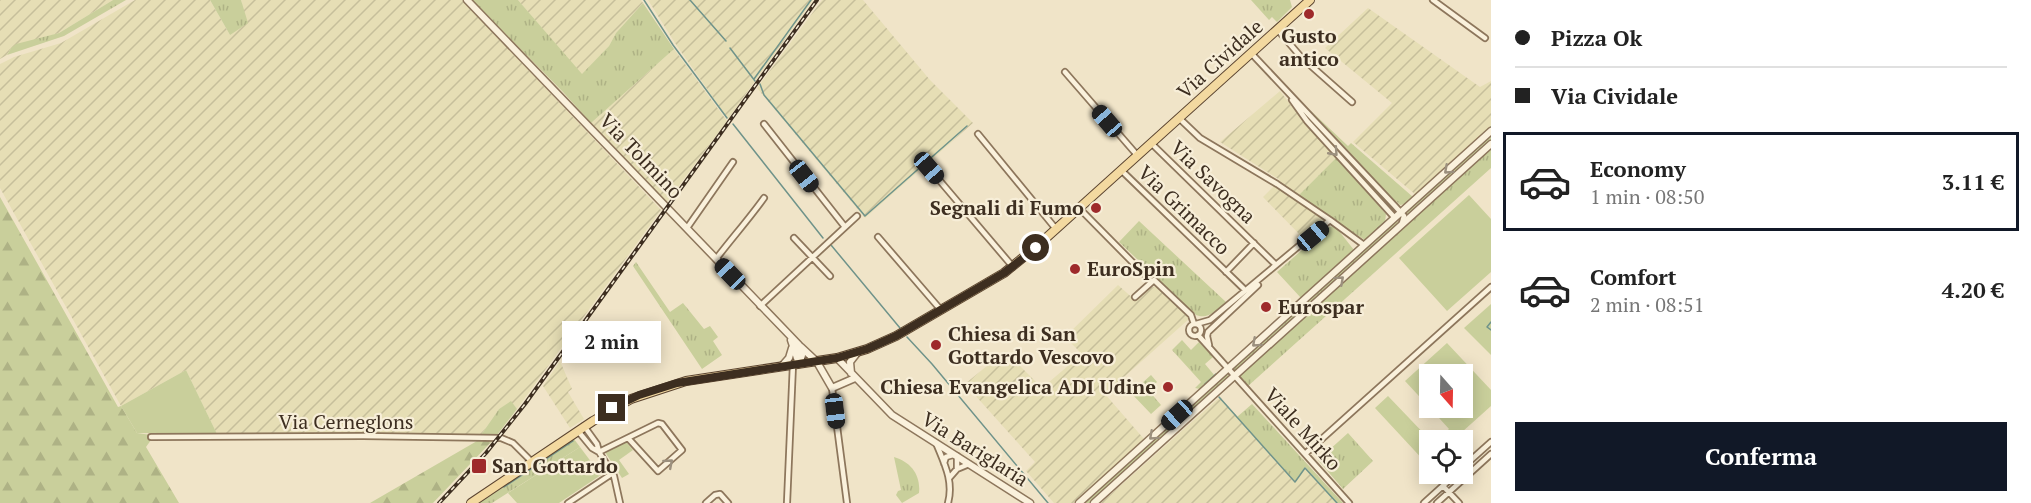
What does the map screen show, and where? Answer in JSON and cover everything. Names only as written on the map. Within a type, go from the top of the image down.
[{"type":"main road","name":"Via Cividale","points":[[471,503],[621,403],[665,386],[697,378],[817,362],[859,352],[887,340],[1013,267],[1310,0]]},
{"type":"street","name":"Via Tolmino","points":[[467,0],[687,228],[796,345],[817,362],[832,388]]},
{"type":"street","points":[[1433,0],[1485,38]]},
{"type":"street","points":[[1277,29],[1301,57],[1352,102]]},
{"type":"street","points":[[1251,53],[1404,216],[1388,238]]},
{"type":"street","points":[[1065,72],[1137,155]]},
{"type":"street","points":[[1287,93],[1307,122],[1395,218]]},
{"type":"street","name":"Via Cividale","points":[[1179,118],[1200,138],[1276,184],[1364,245]]},
{"type":"street","points":[[764,124],[845,227]]},
{"type":"street","points":[[1079,503],[1491,131]]},
{"type":"street","points":[[978,134],[1056,229]]},
{"type":"street","name":"Via Savogna","points":[[1151,143],[1276,265]]},
{"type":"street","points":[[1094,503],[1491,144]]},
{"type":"street","points":[[687,228],[733,162]]},
{"type":"street","points":[[929,168],[1013,267]]},
{"type":"street","name":"Via Grimacco","points":[[1121,170],[1243,288]]},
{"type":"street","points":[[716,259],[736,232],[746,224],[764,198]]},
{"type":"street","points":[[1079,208],[1152,282],[1154,280],[1191,315],[1195,324],[1201,328],[1198,335],[1193,335],[1189,328],[1195,324],[1210,320],[1330,220]]},
{"type":"street","points":[[760,306],[857,216]]},
{"type":"street","points":[[878,237],[940,309]]},
{"type":"street","points":[[794,238],[830,276]]},
{"type":"street","name":"Via Savogna","points":[[1240,257],[1254,243]]},
{"type":"street","name":"Via Grimacco","points":[[1226,272],[1240,257]]},
{"type":"street","points":[[1211,349],[1207,341],[1208,332],[1276,265]]},
{"type":"street","points":[[1135,297],[1152,282]]},
{"type":"street","points":[[1305,454],[1491,287]]},
{"type":"street","name":"Viale Mirko","points":[[1198,335],[1350,503]]},
{"type":"street","name":"Via Tolmino","points":[[796,345],[796,364]]},
{"type":"street","points":[[782,366],[796,345]]},
{"type":"street","points":[[847,503],[832,388],[853,376],[849,362],[859,352]]},
{"type":"street","name":"Via Bariglaria","points":[[837,358],[889,413],[1030,503]]},
{"type":"street","points":[[787,503],[796,364]]},
{"type":"street","points":[[599,452],[657,423],[661,423],[682,450],[658,471],[628,438]]},
{"type":"street","points":[[581,428],[592,448],[599,452],[613,473],[617,482],[620,503]]},
{"type":"street","name":"Via Cerneglons","points":[[151,437],[498,438],[513,443],[532,462]]},
{"type":"street","points":[[1473,458],[1491,442]]},
{"type":"street","points":[[936,443],[949,477],[948,503]]},
{"type":"street","points":[[1437,503],[1491,454]]},
{"type":"street","points":[[944,464],[946,457],[957,456],[957,469]]},
{"type":"street","points":[[1485,459],[1491,466]]},
{"type":"street","points":[[949,477],[957,469],[969,465]]},
{"type":"street","points":[[569,503],[613,473]]},
{"type":"street","points":[[1424,503],[1443,486],[1459,503]]},
{"type":"street","points":[[706,503],[717,494],[722,495],[728,503]]},
{"type":"shaded area","points":[[0,0],[113,0],[59,33],[11,48],[7,55],[0,59]]},
{"type":"shaded area","points":[[135,0],[210,0],[230,35],[242,3],[241,0],[462,0],[661,210],[517,409],[511,402],[499,409],[481,435],[217,434],[186,370],[121,406],[0,188],[0,64],[14,57],[61,43]]},
{"type":"shaded area","points":[[518,0],[641,0],[643,3],[616,33],[609,46],[582,75]]},
{"type":"shaded area","points":[[648,0],[813,0],[728,119]]},
{"type":"shaded area","points":[[822,0],[863,0],[930,80],[973,123],[865,218],[757,88]]},
{"type":"shaded area","points":[[1368,8],[1480,87],[1491,81],[1491,127],[1416,195],[1353,142],[1392,103],[1325,48]]},
{"type":"shaded area","points":[[674,49],[727,121],[666,203],[591,123]]},
{"type":"shaded area","points":[[1280,91],[1306,125],[1336,158],[1297,197],[1327,216],[1304,239],[1263,197],[1280,180],[1220,142]]},
{"type":"shaded area","points":[[1118,285],[1136,301],[1150,288],[1157,286],[1186,313],[1189,319],[1105,394],[1144,439],[1074,503],[1054,503],[1026,471],[1035,462],[965,384],[1005,351],[1042,388],[1082,354],[1065,337]]},
{"type":"shaded area","points":[[560,361],[572,389],[568,392],[584,419],[570,428],[543,386]]},
{"type":"shaded area","points":[[1220,397],[1294,480],[1304,467],[1337,503],[1101,503]]},
{"type":"green space","points":[[113,0],[126,0],[64,36],[7,55],[16,44],[59,33]]},
{"type":"green space","points":[[210,0],[241,0],[248,23],[230,35]]},
{"type":"green space","points":[[472,0],[518,0],[582,74],[609,46],[616,33],[643,3],[674,49],[591,123]]},
{"type":"green space","points":[[1251,0],[1290,0],[1292,7],[1277,22],[1272,17],[1269,20]]},
{"type":"green space","points":[[1310,110],[1348,146],[1351,143],[1413,197],[1405,204],[1400,205],[1396,201],[1394,203]]},
{"type":"green space","points":[[1491,135],[1491,141],[1407,217],[1404,213]]},
{"type":"green space","points":[[1491,149],[1491,168],[1248,386],[1239,376]]},
{"type":"green space","points":[[1336,158],[1386,214],[1385,222],[1365,240],[1297,197]]},
{"type":"green space","points":[[1469,195],[1491,219],[1491,272],[1447,311],[1399,258]]},
{"type":"green space","points":[[0,197],[118,407],[121,406],[137,433],[151,435],[151,440],[146,447],[179,503],[0,503]]},
{"type":"green space","points":[[1139,221],[1226,302],[1208,315],[1196,315],[1119,242]]},
{"type":"green space","points":[[1396,221],[1399,223],[1235,372],[1232,369]]},
{"type":"green space","points":[[1335,226],[1354,250],[1301,298],[1277,272],[1328,227]]},
{"type":"green space","points":[[636,262],[670,312],[683,303],[704,329],[710,326],[718,337],[713,341],[722,355],[702,369],[633,266]]},
{"type":"green space","points":[[1491,304],[1491,355],[1464,328]]},
{"type":"green space","points":[[1182,340],[1191,350],[1199,342],[1213,357],[1205,364],[1215,376],[1200,389],[1195,388],[1201,382],[1172,350]]},
{"type":"green space","points":[[1447,343],[1467,364],[1424,364]]},
{"type":"green space","points":[[1419,368],[1419,396],[1405,381]]},
{"type":"green space","points":[[186,370],[217,434],[137,433],[121,406]]},
{"type":"green space","points":[[1473,371],[1491,390],[1491,406],[1464,430],[1449,429],[1439,418],[1473,418]]},
{"type":"green space","points":[[1226,374],[1230,377],[1090,503],[1083,503]]},
{"type":"green space","points":[[1151,375],[1157,382],[1148,390],[1161,405],[1151,414],[1131,393]]},
{"type":"green space","points":[[1388,396],[1420,430],[1419,455],[1375,408]]},
{"type":"green space","points":[[511,401],[517,409],[497,435],[481,435],[499,409]]},
{"type":"green space","points":[[1252,404],[1343,503],[1337,503],[1305,467],[1295,481],[1237,417]]},
{"type":"green space","points":[[1348,433],[1373,461],[1343,489],[1318,460]]},
{"type":"green space","points":[[574,439],[580,447],[492,503],[479,503]]},
{"type":"green space","points":[[477,441],[492,441],[433,503],[370,503]]},
{"type":"green space","points":[[626,442],[633,450],[619,460],[629,474],[622,478],[605,452]]},
{"type":"green space","points":[[580,447],[601,475],[559,503],[517,503],[508,493]]},
{"type":"green space","points":[[894,457],[910,466],[918,480],[919,493],[902,503],[896,495],[901,490]]},
{"type":"waterway","points":[[644,0],[673,45],[727,118]]},
{"type":"waterway","points":[[690,0],[726,41]]},
{"type":"waterway","points":[[754,79],[811,0]]},
{"type":"waterway","points":[[730,48],[755,81]]},
{"type":"waterway","points":[[760,84],[764,95],[865,216],[967,126]]},
{"type":"waterway","points":[[733,124],[823,238]]},
{"type":"waterway","points":[[1416,195],[1491,127]]},
{"type":"waterway","points":[[1378,228],[1385,222]]},
{"type":"waterway","points":[[831,245],[900,328]]},
{"type":"waterway","points":[[1491,322],[1487,327],[1491,330]]},
{"type":"waterway","points":[[907,337],[1048,503]]},
{"type":"waterway","points":[[1205,384],[1216,374]]},
{"type":"waterway","points":[[1219,397],[1295,482],[1305,468],[1337,503]]},
{"type":"waterway","points":[[504,487],[573,441]]},
{"type":"railway","points":[[439,503],[486,453],[525,404],[817,0]]},
{"type":"place","name":"Gusto antico","points":[[1309,14]]},
{"type":"place","name":"Segnali di Fumo","points":[[1096,208]]},
{"type":"place","name":"EuroSpin","points":[[1075,269]]},
{"type":"place","name":"Eurospar","points":[[1266,307]]},
{"type":"place","name":"Chiesa di San Gottardo Vescovo","points":[[936,345]]},
{"type":"place","name":"Chiesa Evangelica ADI Udine","points":[[1168,387]]},
{"type":"place","name":"San Gottardo","points":[[479,466]]},
{"type":"route","points":[[612,408],[639,395],[697,378],[817,362],[867,349],[896,336],[1004,273],[1036,248]]}]
